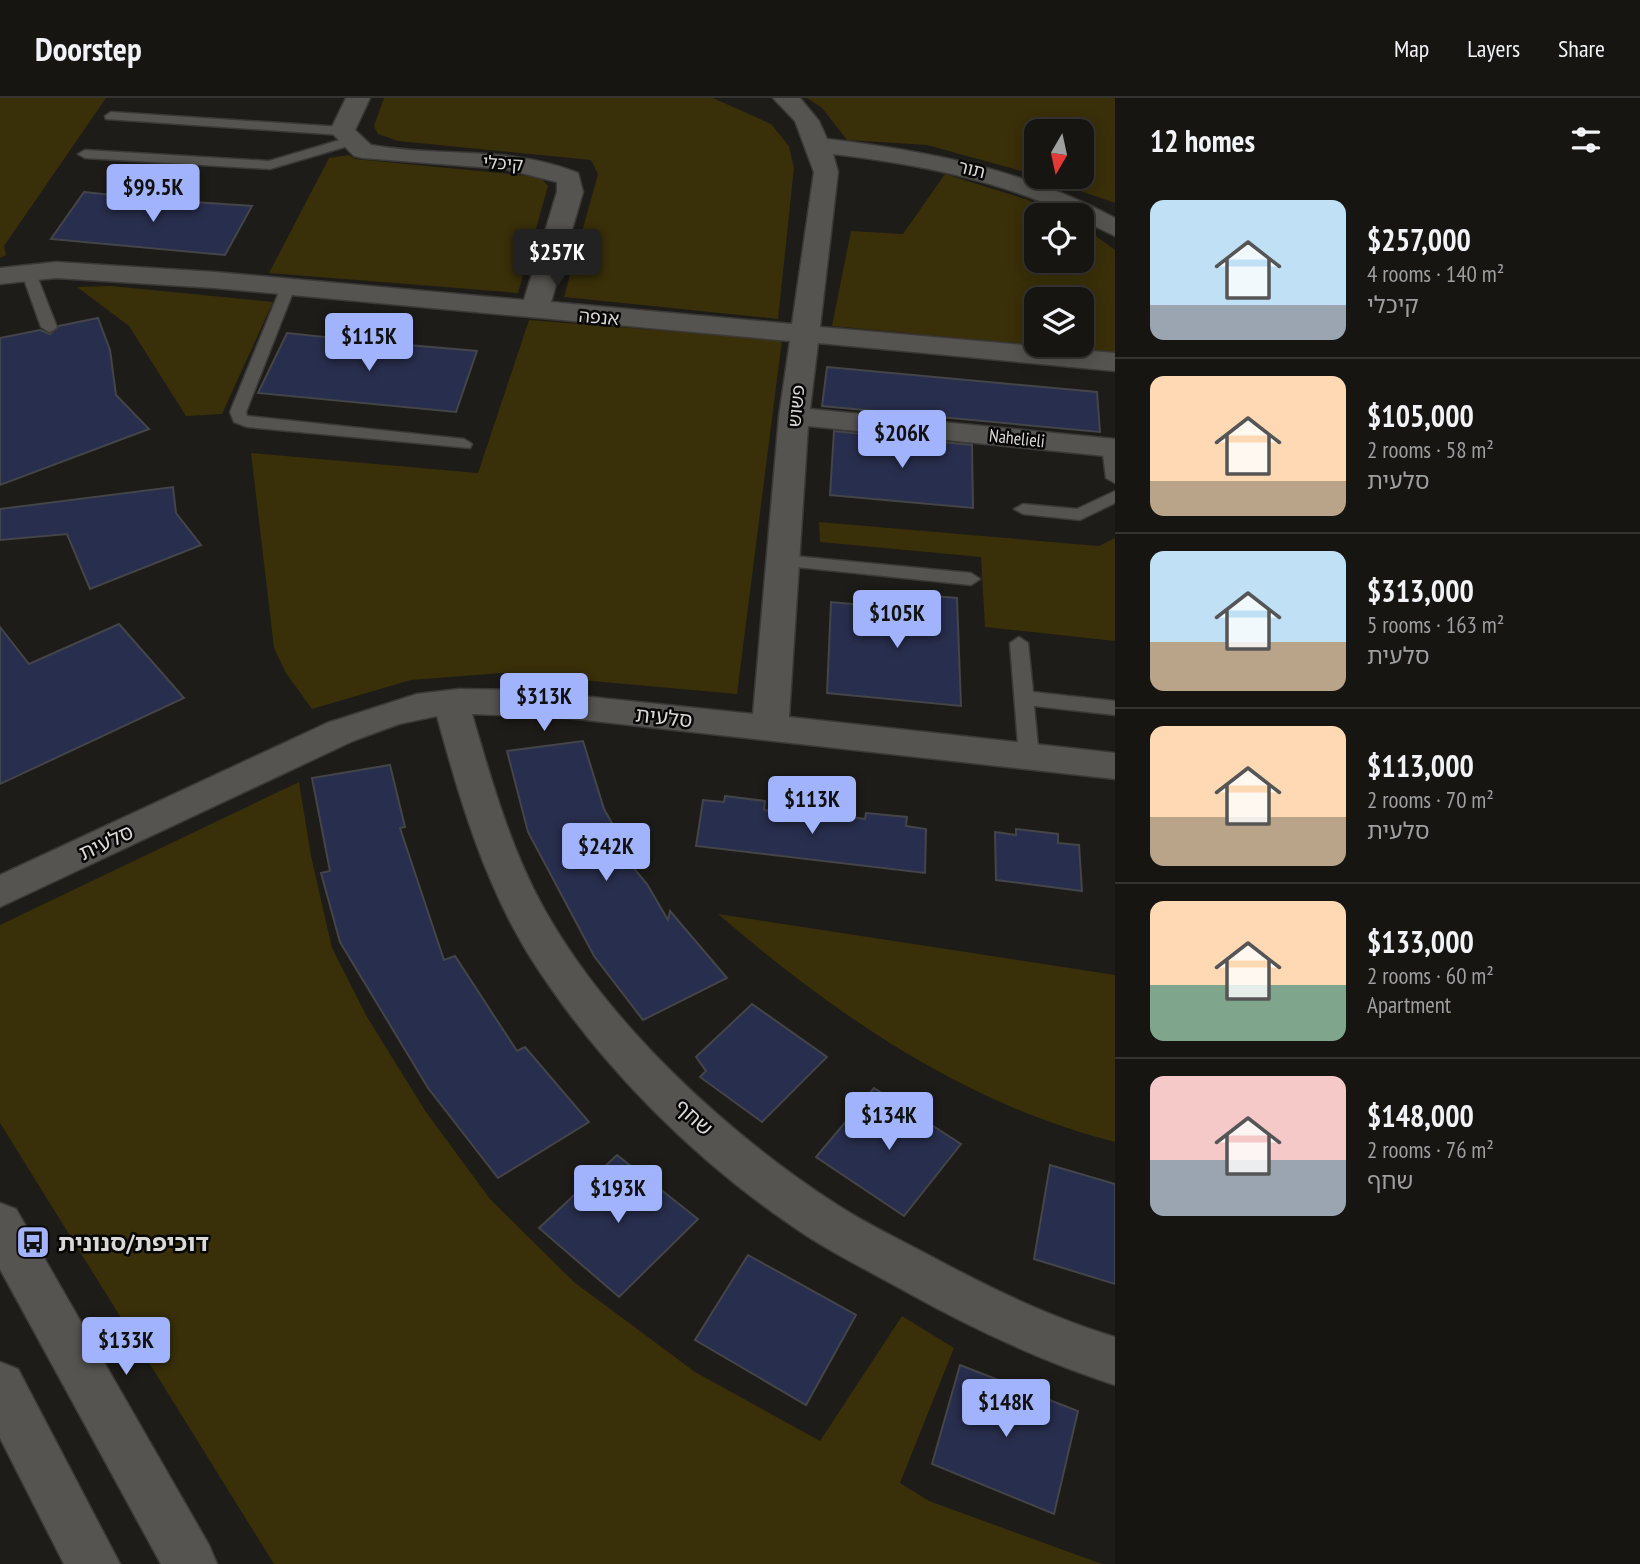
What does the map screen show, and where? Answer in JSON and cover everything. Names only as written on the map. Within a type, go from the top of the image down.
[{"type":"street","points":[[346,136],[358,98]]},
{"type":"street","name":"פשוש","points":[[770,729],[794,416],[826,172],[818,145],[800,109],[785,98]]},
{"type":"street","name":"קיכלי","points":[[346,136],[363,151],[385,155],[520,163],[549,167],[569,178],[570,192],[535,311]]},
{"type":"street","name":"תור","points":[[818,145],[944,162],[990,173],[1068,202],[1115,228]]},
{"type":"street","name":"אנפה","points":[[0,276],[29,271],[92,271],[1115,362]]},
{"type":"street","name":"Nahelieli","points":[[794,416],[1112,448]]},
{"type":"street","name":"סלעית","points":[[0,891],[340,732],[397,711],[450,702],[499,701],[553,705],[1115,766]]},
{"type":"street","name":"שחף","points":[[450,702],[475,789],[513,883],[541,938],[627,1052],[682,1107],[811,1213],[857,1241],[1016,1325],[1115,1361]]},
{"type":"street","points":[[0,1224],[190,1564]]},
{"type":"street","points":[[0,1386],[93,1564]]},
{"type":"lane","points":[[111,116],[346,136]]},
{"type":"lane","points":[[85,154],[270,165],[346,136]]},
{"type":"lane","points":[[29,271],[49,327]]},
{"type":"lane","points":[[288,287],[239,412],[240,419],[247,422],[464,444]]},
{"type":"lane","points":[[1112,448],[1115,478]]},
{"type":"lane","points":[[1023,509],[1080,515],[1115,496]]},
{"type":"lane","points":[[783,561],[971,579]]},
{"type":"lane","points":[[1019,643],[1030,757]]},
{"type":"lane","points":[[1024,698],[1115,708]]},
{"type":"shaded area","points":[[0,98],[106,98],[4,246],[6,255],[0,258]]},
{"type":"shaded area","points":[[384,98],[713,98],[771,124],[789,146],[794,168],[778,319],[564,297],[598,174],[591,160],[398,141],[378,134],[374,126]]},
{"type":"shaded area","points":[[807,98],[1115,98],[1115,203],[1075,189],[1094,189],[1094,119],[1024,119],[1024,172],[927,145],[847,140],[822,108]]},
{"type":"shaded area","points":[[349,155],[355,159],[540,177],[548,186],[518,293],[269,273],[329,158]]},
{"type":"shaded area","points":[[945,174],[1035,203],[1024,203],[1024,273],[1094,273],[1094,235],[1115,250],[1115,353],[1094,351],[1094,287],[1024,287],[1024,344],[832,326],[851,231],[903,234]]},
{"type":"shaded area","points":[[111,286],[273,302],[222,414],[186,416],[129,326],[77,287]]},
{"type":"shaded area","points":[[529,320],[782,340],[737,694],[502,673],[411,680],[312,709],[286,673],[274,648],[251,453],[478,473]]},
{"type":"shaded area","points":[[819,522],[1099,546],[1115,538],[1115,641],[985,627],[981,557],[820,542]]},
{"type":"shaded area","points":[[299,782],[311,856],[332,948],[367,1017],[426,1112],[490,1199],[574,1282],[695,1372],[820,1441],[902,1316],[954,1348],[900,1483],[929,1501],[1102,1564],[274,1564],[0,1123],[0,925]]},
{"type":"shaded area","points":[[718,914],[1115,975],[1115,1142],[1059,1125],[1006,1104],[954,1080],[903,1051],[808,986]]},
{"type":"building","points":[[84,192],[252,206],[225,255],[51,239]]},
{"type":"building","points":[[98,318],[110,350],[116,395],[149,429],[0,485],[0,338],[40,330],[50,334],[59,326]]},
{"type":"building","points":[[287,333],[477,351],[456,412],[258,393]]},
{"type":"building","points":[[827,367],[1097,392],[1100,432],[822,406]]},
{"type":"building","points":[[834,431],[972,445],[973,508],[830,495]]},
{"type":"building","points":[[173,487],[176,513],[201,545],[90,589],[67,534],[0,540],[0,509]]},
{"type":"building","points":[[885,592],[957,598],[961,706],[827,693],[831,602],[885,607]]},
{"type":"building","points":[[119,624],[184,698],[0,784],[0,627],[29,664]]},
{"type":"building","points":[[583,741],[604,809],[620,837],[606,835],[647,884],[668,920],[670,911],[727,978],[643,1020],[594,956],[528,832],[507,751]]},
{"type":"building","points":[[390,765],[405,827],[400,828],[444,960],[455,956],[517,1051],[525,1047],[589,1122],[498,1178],[428,1088],[340,942],[321,873],[330,871],[312,778]]},
{"type":"building","points":[[725,796],[765,801],[764,810],[844,819],[844,816],[865,819],[866,813],[907,817],[906,826],[926,829],[925,873],[696,846],[703,800],[724,802]]},
{"type":"building","points":[[1016,829],[1058,834],[1058,843],[1079,845],[1082,891],[996,880],[995,832],[1016,835]]},
{"type":"building","points":[[752,1004],[827,1057],[762,1122],[700,1077],[706,1071],[696,1057]]},
{"type":"building","points":[[874,1088],[961,1144],[904,1216],[816,1157]]},
{"type":"building","points":[[617,1155],[698,1219],[619,1297],[539,1228]]},
{"type":"building","points":[[1050,1165],[1115,1184],[1115,1284],[1034,1259]]},
{"type":"building","points":[[748,1255],[856,1315],[806,1405],[695,1340]]},
{"type":"building","points":[[960,1365],[1078,1411],[1054,1514],[932,1464]]},
{"type":"place","name":"דוכיפת/סנונית","points":[[33,1242]]}]
